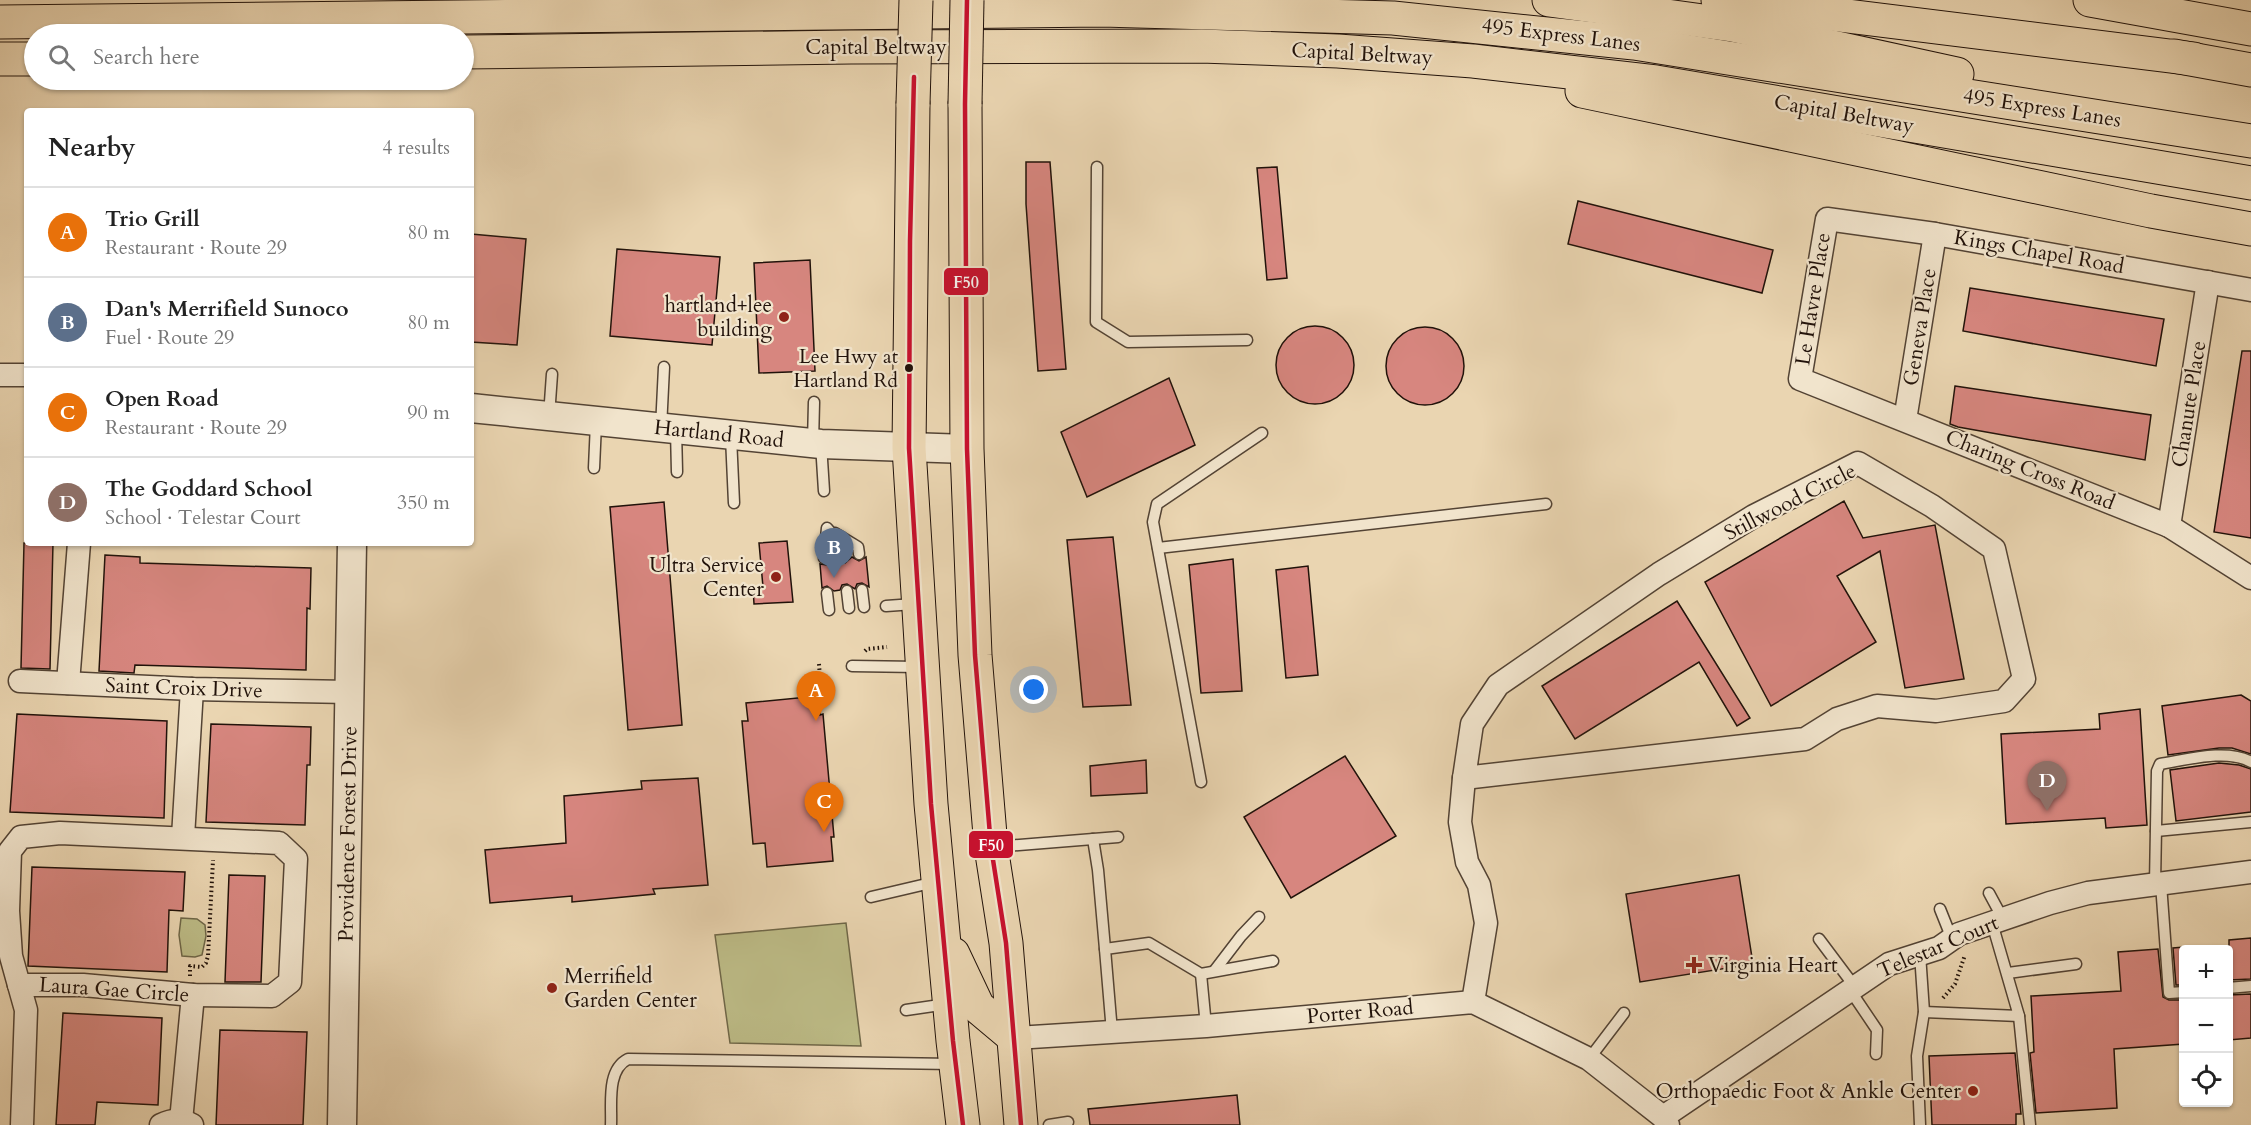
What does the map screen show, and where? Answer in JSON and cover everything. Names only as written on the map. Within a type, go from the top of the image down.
[{"type":"main road","points":[[916,0],[909,447],[902,605],[922,667],[937,881],[963,1125]]},
{"type":"main road","points":[[967,0],[965,104],[967,449],[975,656],[991,847],[1006,943],[1021,1125]]},
{"type":"main road","points":[[1549,0],[1732,25],[2251,140]]},
{"type":"main road","points":[[1719,0],[2194,59]]},
{"type":"main road","points":[[1878,0],[2251,70]]},
{"type":"main road","points":[[2090,0],[2251,29]]},
{"type":"main road","name":"495 Express Lanes","points":[[0,22],[1102,10],[1393,18],[1634,43],[2251,140]]},
{"type":"main road","name":"Capital Beltway","points":[[474,52],[851,47],[1201,46],[1338,51],[1473,61],[1656,82],[2251,183]]},
{"type":"main road","points":[[0,59],[24,59]]},
{"type":"main road","points":[[1473,61],[1604,97],[2151,211],[2251,229]]},
{"type":"main road","points":[[943,933],[978,1007],[1015,1038]]},
{"type":"street","name":"Kings Chapel Road","points":[[1827,219],[1935,234],[2251,290]]},
{"type":"street","name":"Le Havre Place","points":[[1800,379],[1827,219]]},
{"type":"street","name":"Geneva Place","points":[[1905,420],[1935,234]]},
{"type":"street","name":"Chanute Place","points":[[2169,526],[2208,282]]},
{"type":"street","points":[[0,375],[24,375]]},
{"type":"street","name":"Charing Cross Road","points":[[1800,379],[2169,526],[2251,578]]},
{"type":"street","name":"Hartland Road","points":[[474,408],[817,444],[967,449]]},
{"type":"street","name":"Stillwood Circle","points":[[1464,778],[1805,739],[1837,719],[1877,706],[1936,711],[2004,701],[2024,680],[1994,549],[1932,506],[1858,463],[1754,516],[1659,574],[1498,684],[1472,724],[1464,778],[1460,822],[1467,862],[1479,885],[1486,923],[1473,1002]]},
{"type":"street","points":[[68,683],[79,546]]},
{"type":"street","name":"Providence Forest Drive","points":[[342,1125],[352,546]]},
{"type":"street","name":"Saint Croix Drive","points":[[20,681],[192,689],[349,692]]},
{"type":"street","points":[[183,837],[192,689]]},
{"type":"street","name":"Laura Gae Circle","points":[[60,833],[214,839],[279,843],[296,859],[290,982],[272,996],[191,995],[83,985],[19,985],[11,956],[8,911],[10,851],[21,837],[60,833]]},
{"type":"street","name":"Telestar Court","points":[[1666,1121],[1889,964],[1939,948],[1958,947],[1959,934],[2050,903],[2088,893],[2251,872]]},
{"type":"street","points":[[19,985],[26,1010],[22,1125]]},
{"type":"street","points":[[178,1124],[191,995]]},
{"type":"street","points":[[1473,1002],[1589,1059],[1666,1121]]},
{"type":"street","name":"Porter Road","points":[[1015,1038],[1206,1026],[1473,1002]]},
{"type":"lane","points":[[1097,167],[1096,322],[1128,342],[1247,340]]},
{"type":"lane","points":[[664,367],[668,429],[676,472]]},
{"type":"lane","points":[[549,416],[552,374]]},
{"type":"lane","points":[[814,402],[824,491]]},
{"type":"lane","points":[[594,468],[596,421]]},
{"type":"lane","points":[[1201,782],[1153,522],[1157,504],[1262,434]]},
{"type":"lane","points":[[730,435],[734,503]]},
{"type":"lane","points":[[1158,548],[1546,504]]},
{"type":"lane","points":[[827,528],[858,546],[858,554]]},
{"type":"lane","points":[[827,528],[843,548],[844,556]]},
{"type":"lane","points":[[824,558],[823,549],[827,528]]},
{"type":"lane","points":[[862,590],[864,607]]},
{"type":"lane","points":[[847,591],[849,608]]},
{"type":"lane","points":[[827,593],[829,610]]},
{"type":"lane","points":[[852,666],[922,667]]},
{"type":"lane","points":[[2179,992],[2169,993],[2158,884],[2157,771],[2160,764],[2228,754],[2243,757],[2251,762]]},
{"type":"lane","points":[[2156,831],[2251,822]]},
{"type":"lane","points":[[991,847],[1118,837]]},
{"type":"lane","points":[[1093,839],[1098,870],[1112,1032]]},
{"type":"lane","points":[[871,897],[937,881]]},
{"type":"lane","points":[[1989,893],[2019,1016],[2030,1125]]},
{"type":"lane","points":[[1940,909],[1958,947]]},
{"type":"lane","points":[[1215,970],[1259,917]]},
{"type":"lane","points":[[1819,939],[1877,1030],[1876,1054]]},
{"type":"lane","points":[[1105,949],[1149,943],[1201,974],[1273,961]]},
{"type":"lane","points":[[1920,954],[1924,1012],[1917,1056],[1920,1125]]},
{"type":"lane","points":[[2008,973],[2076,964]]},
{"type":"lane","points":[[1201,974],[1206,1026]]},
{"type":"lane","points":[[2233,988],[2251,986]]},
{"type":"lane","points":[[906,1010],[950,1004]]},
{"type":"lane","points":[[1924,1012],[2019,1016]]},
{"type":"lane","points":[[1589,1059],[1624,1013]]},
{"type":"lane","points":[[611,1125],[613,1081],[618,1067],[628,1059],[956,1064]]},
{"type":"lane","points":[[1049,1125],[1068,1122]]},
{"type":"path","points":[[819,664],[822,707]]},
{"type":"path","points":[[191,995],[190,966],[202,967],[208,956],[214,839]]},
{"type":"path","points":[[1942,999],[1955,984],[1958,947]]},
{"type":"shaded area","points":[[181,918],[197,919],[205,925],[206,936],[202,955],[182,956],[179,935]]},
{"type":"shaded area","points":[[846,923],[861,1046],[730,1043],[715,935]]},
{"type":"building","points":[[1026,162],[1050,162],[1066,369],[1038,371],[1026,204]]},
{"type":"building","points":[[1277,167],[1287,278],[1267,280],[1257,168]]},
{"type":"building","points":[[1578,201],[1773,250],[1762,293],[1568,244]]},
{"type":"building","points":[[474,234],[526,239],[517,345],[474,342]]},
{"type":"building","points":[[617,249],[720,257],[712,345],[610,336]]},
{"type":"building","name":"hartland+lee building","points":[[810,260],[815,371],[759,373],[754,263]]},
{"type":"building","points":[[1970,288],[2164,319],[2156,366],[1963,331]]},
{"type":"building","points":[[1315,326],[1330,329],[1343,337],[1351,350],[1354,365],[1351,380],[1343,393],[1330,401],[1315,404],[1300,401],[1287,393],[1279,380],[1276,365],[1279,350],[1287,337],[1300,329]]},
{"type":"building","points":[[1425,327],[1440,330],[1453,338],[1461,351],[1464,366],[1461,381],[1453,394],[1440,402],[1425,405],[1410,402],[1397,394],[1389,381],[1386,366],[1389,351],[1397,338],[1410,330]]},
{"type":"building","points":[[2242,351],[2251,351],[2251,538],[2214,532]]},
{"type":"building","points":[[1169,378],[1195,445],[1087,497],[1061,432]]},
{"type":"building","points":[[1955,386],[2151,415],[2145,460],[1950,424]]},
{"type":"building","points":[[1844,501],[1863,538],[1935,525],[1964,679],[1905,688],[1880,551],[1837,576],[1876,642],[1771,706],[1705,582]]},
{"type":"building","points":[[664,502],[682,725],[628,730],[610,507]]},
{"type":"building","points":[[1113,537],[1131,705],[1083,707],[1067,540]]},
{"type":"building","points":[[787,541],[793,602],[754,604],[753,588],[763,587],[759,543]]},
{"type":"building","points":[[24,543],[24,546],[53,546],[50,669],[21,668]]},
{"type":"building","points":[[105,555],[140,557],[140,563],[311,568],[310,609],[307,608],[306,670],[135,665],[134,673],[99,671]]},
{"type":"building","points":[[852,557],[859,561],[866,557],[869,587],[862,583],[857,584],[855,589],[847,584],[842,585],[840,590],[834,591],[827,586],[822,588],[820,564],[827,565],[831,558],[837,558],[840,563],[845,563]]},
{"type":"building","points":[[1233,559],[1242,691],[1201,693],[1189,565]]},
{"type":"building","points":[[1308,566],[1318,675],[1286,678],[1276,570]]},
{"type":"building","points":[[1677,601],[1750,718],[1737,726],[1699,662],[1575,739],[1542,686]]},
{"type":"building","points":[[2241,695],[2251,701],[2251,754],[2232,748],[2219,748],[2168,755],[2162,706]]},
{"type":"building","points":[[818,696],[820,715],[823,714],[834,837],[831,837],[833,861],[767,867],[765,843],[753,844],[742,721],[748,721],[746,703]]},
{"type":"building","points":[[2140,709],[2147,825],[2106,828],[2105,818],[2006,824],[2001,734],[2100,729],[2099,714]]},
{"type":"building","points":[[17,714],[167,721],[164,818],[10,812]]},
{"type":"building","points":[[211,724],[311,727],[305,825],[206,822]]},
{"type":"building","points":[[1345,756],[1396,836],[1291,898],[1244,817]]},
{"type":"building","points":[[1146,760],[1147,793],[1091,796],[1090,766]]},
{"type":"building","points":[[2219,763],[2251,769],[2251,812],[2176,821],[2170,770]]},
{"type":"building","points":[[698,778],[708,885],[653,889],[655,894],[572,902],[572,896],[490,903],[485,850],[566,843],[564,796],[642,789],[641,781]]},
{"type":"building","points":[[32,867],[185,872],[183,911],[169,910],[167,972],[28,966]]},
{"type":"building","points":[[229,875],[265,876],[261,982],[225,982]]},
{"type":"building","points":[[1739,875],[1753,964],[1640,982],[1626,894]]},
{"type":"building","points":[[2251,938],[2251,979],[2233,980],[2233,945],[2229,945],[2229,940]]},
{"type":"building","points":[[2179,947],[2179,985],[2176,985],[2173,948]]},
{"type":"building","points":[[2158,949],[2163,997],[2169,1000],[2179,1000],[2179,1044],[2114,1049],[2117,1108],[2036,1113],[2030,1053],[2034,1052],[2031,996],[2121,991],[2118,952]]},
{"type":"building","points":[[2251,994],[2251,1038],[2233,1040],[2233,995]]},
{"type":"building","points":[[63,1013],[162,1018],[158,1105],[97,1102],[95,1125],[56,1125]]},
{"type":"building","points":[[220,1030],[307,1032],[303,1125],[216,1125]]},
{"type":"building","name":"Orthopaedic Foot & Ankle Center","points":[[2015,1053],[2021,1114],[2016,1114],[2016,1125],[1932,1125],[1929,1056]]},
{"type":"building","points":[[1237,1095],[1240,1125],[1090,1125],[1088,1109]]},
{"type":"transit line","name":"F50","points":[[967,0],[965,104],[967,449],[975,655],[991,847],[1006,943],[1021,1125]]},
{"type":"transit line","name":"F50","points":[[914,77],[909,448],[931,804],[963,1125]]},
{"type":"place","name":"hartland+lee building","points":[[784,317]]},
{"type":"place","name":"Lee Hwy at Hartland Rd","points":[[909,368]]},
{"type":"place","name":"Ultra Service Center","points":[[776,577]]},
{"type":"place","name":"Dan's Merrifield Sunoco","points":[[834,578]]},
{"type":"place","name":"Trio Grill","points":[[816,721]]},
{"type":"place","name":"The Goddard School","points":[[2047,811]]},
{"type":"place","name":"Open Road","points":[[824,832]]},
{"type":"place","name":"Virginia Heart","points":[[1694,965]]},
{"type":"place","name":"Merrifield Garden Center","points":[[552,988]]},
{"type":"place","name":"Orthopaedic Foot & Ankle Center","points":[[1973,1091]]}]
